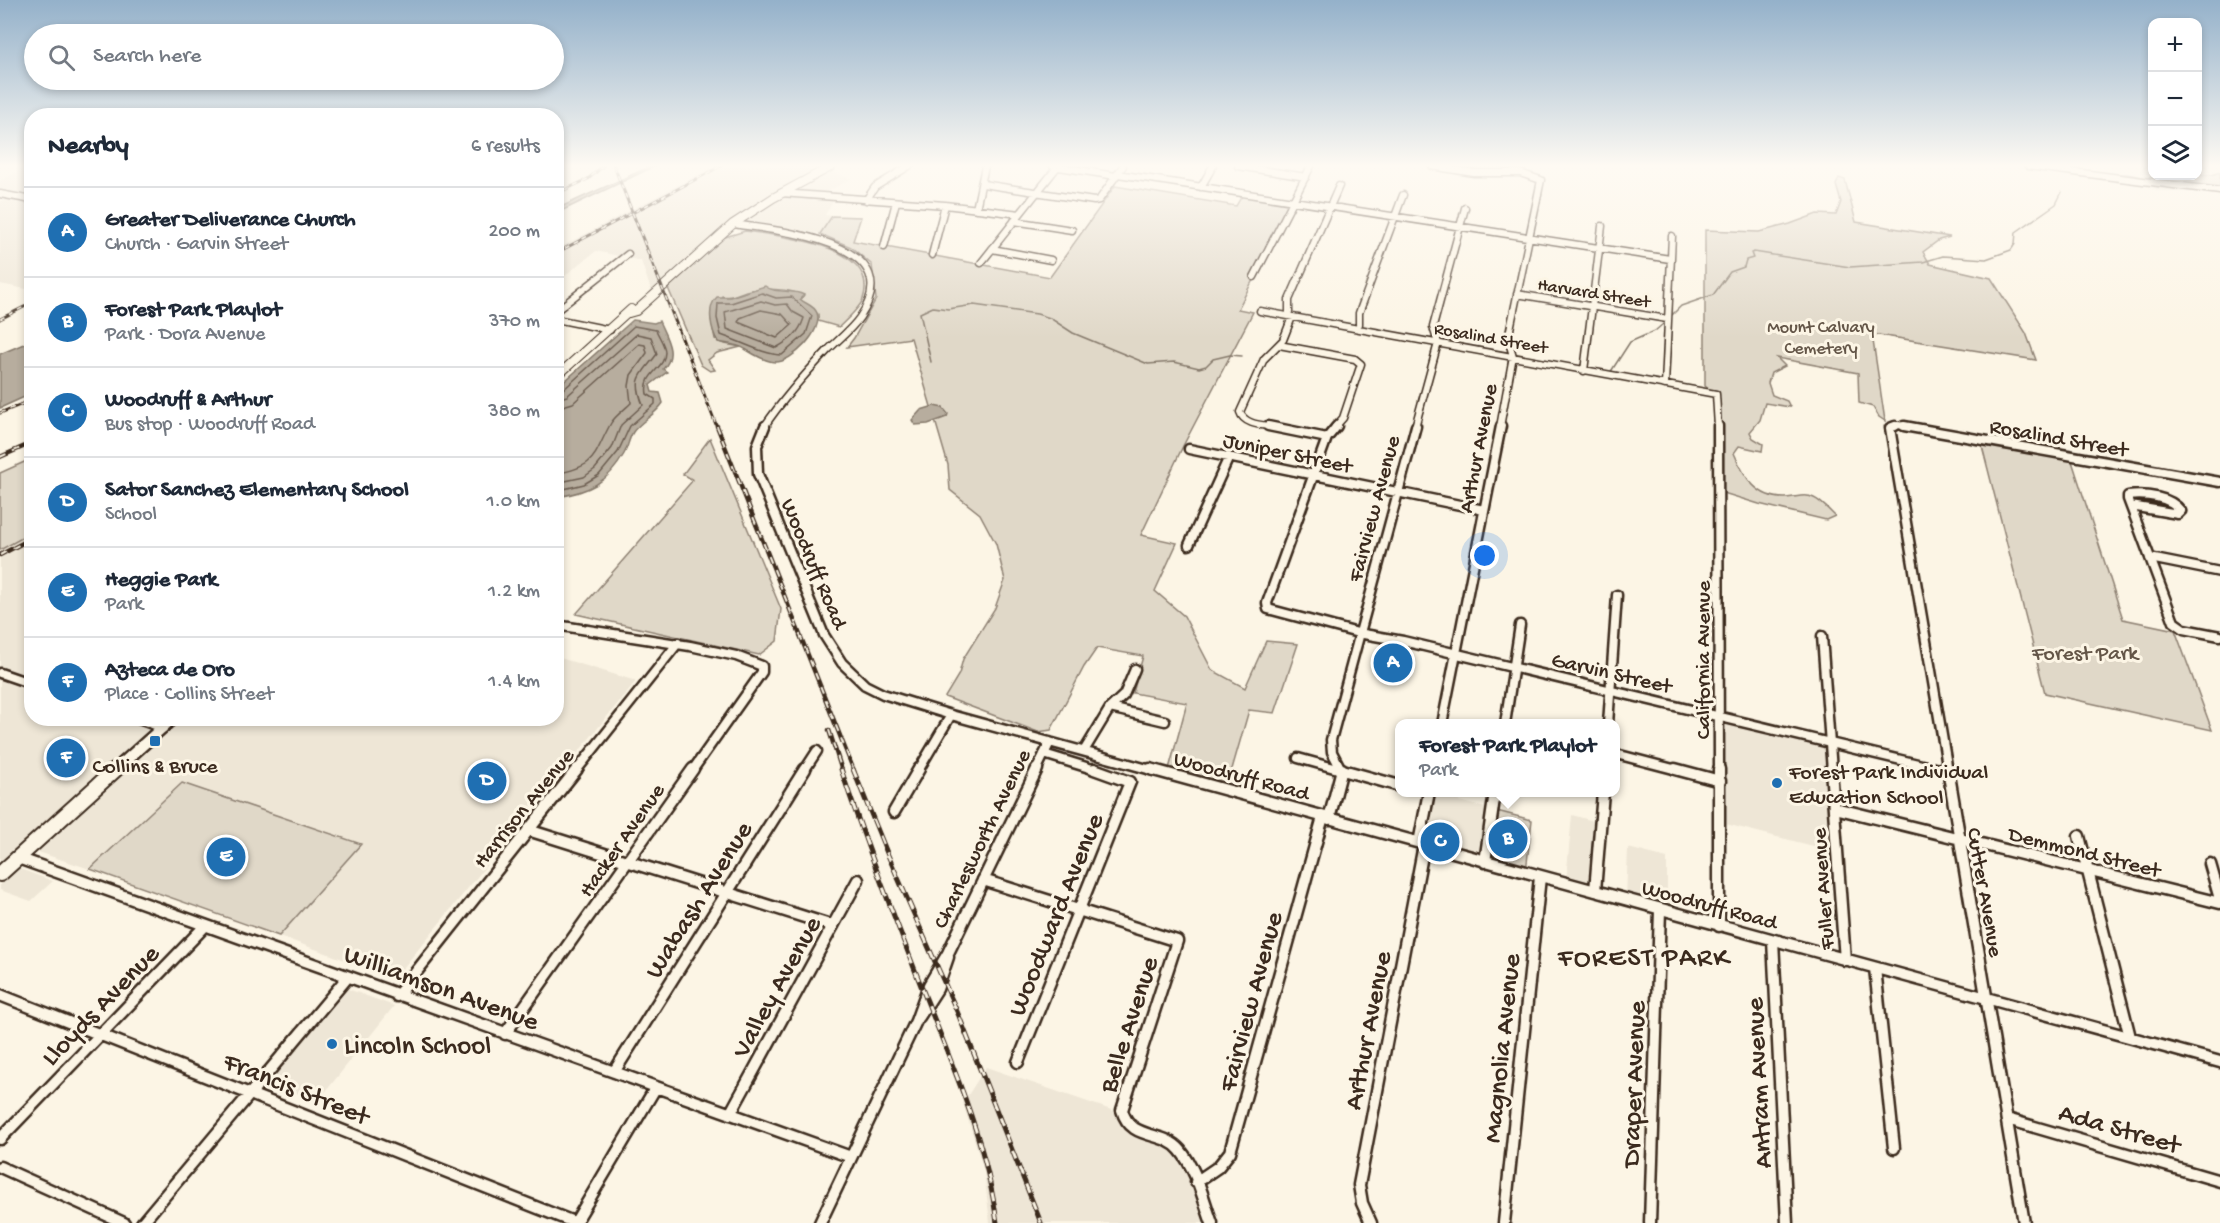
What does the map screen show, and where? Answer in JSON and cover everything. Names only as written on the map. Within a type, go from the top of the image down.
[{"type":"main road","points":[[564,370],[629,313],[636,310],[683,270],[684,266],[733,224]]},
{"type":"main road","points":[[0,874],[163,728]]},
{"type":"street","points":[[884,247],[890,223]]},
{"type":"street","points":[[932,255],[940,223]]},
{"type":"street","points":[[981,263],[1012,223]]},
{"type":"street","points":[[1027,223],[1072,230]]},
{"type":"street","points":[[1254,277],[1282,223]]},
{"type":"street","points":[[1322,223],[1289,300],[1291,314],[1283,340],[1264,359],[1240,412],[1242,418],[1248,422],[1327,438]]},
{"type":"street","points":[[1359,324],[1359,313],[1393,223]]},
{"type":"street","points":[[1435,223],[1670,259]]},
{"type":"street","name":"Fairview Avenue","points":[[1196,1182],[1218,1167],[1230,1152],[1326,818],[1342,770],[1332,752],[1331,740],[1438,343],[1433,327],[1462,223]]},
{"type":"street","name":"Arthur Avenue","points":[[1443,719],[1513,356],[1508,339],[1531,223]]},
{"type":"street","name":"Woodruff Road","points":[[733,224],[826,241],[855,255],[868,270],[873,290],[869,302],[860,316],[772,415],[758,441],[756,463],[758,474],[824,634],[842,663],[866,685],[884,694],[951,715],[2220,1062]]},
{"type":"street","points":[[1584,370],[1602,226]]},
{"type":"street","points":[[1665,385],[1672,236]]},
{"type":"street","points":[[992,249],[1051,260]]},
{"type":"street","points":[[564,304],[628,254]]},
{"type":"street","name":"Harvard Street","points":[[1516,294],[1667,319]]},
{"type":"street","name":"Rosalind Street","points":[[1260,311],[1291,314],[1716,394]]},
{"type":"street","points":[[564,321],[610,330]]},
{"type":"street","points":[[1279,345],[1359,361],[1361,364],[1343,418],[1327,438],[1314,474]]},
{"type":"street","name":"California Avenue","points":[[1716,394],[1719,443],[1719,926]]},
{"type":"street","name":"Rosalind Street","points":[[1892,426],[2220,482]]},
{"type":"street","name":"Cutter Avenue","points":[[1892,426],[1890,428],[1958,839],[2024,1223]]},
{"type":"street","name":"Juniper Street","points":[[1189,449],[1484,510]]},
{"type":"street","points":[[1188,545],[1228,456]]},
{"type":"street","name":"Garvin Street","points":[[1314,474],[1270,594],[1268,609],[1358,633],[1456,653],[1947,771]]},
{"type":"street","points":[[2131,506],[2175,514],[2181,511],[2179,506],[2172,502],[2135,495],[2128,496],[2131,506],[2174,622],[2184,628],[2220,636]]},
{"type":"street","points":[[2150,558],[2220,572]]},
{"type":"street","points":[[1608,719],[1617,595]]},
{"type":"street","points":[[1506,719],[1520,625]]},
{"type":"street","points":[[564,626],[678,643]]},
{"type":"street","name":"Fuller Avenue","points":[[1822,636],[1845,960]]},
{"type":"street","name":"Hacker Avenue","points":[[505,1034],[762,672],[762,666],[746,659],[678,643]]},
{"type":"street","name":"Harrison Avenue","points":[[397,996],[678,643]]},
{"type":"street","points":[[1084,751],[1110,708],[1124,695],[1135,669]]},
{"type":"street","points":[[0,673],[24,681]]},
{"type":"street","points":[[1110,708],[1165,721]]},
{"type":"street","points":[[894,812],[951,715]]},
{"type":"street","points":[[158,726],[163,728]]},
{"type":"street","name":"Charlesworth Avenue","points":[[820,1223],[916,1021],[927,1008],[945,968],[948,953],[1050,742]]},
{"type":"street","name":"Wabash Avenue","points":[[614,1072],[818,751]]},
{"type":"street","name":"Woodward Avenue","points":[[1018,1062],[1130,782],[1126,778],[1044,754]]},
{"type":"street","points":[[1620,755],[1720,781]]},
{"type":"street","points":[[1298,758],[1395,785]]},
{"type":"street","name":"Arthur Avenue","points":[[1371,1223],[1362,1203],[1359,1185],[1421,844],[1427,797]]},
{"type":"street","points":[[1485,862],[1494,797]]},
{"type":"street","points":[[1595,891],[1603,797]]},
{"type":"street","name":"Demmond Street","points":[[1835,808],[2220,901]]},
{"type":"street","points":[[528,830],[833,926]]},
{"type":"street","points":[[2079,836],[2130,1037]]},
{"type":"street","name":"Williamson Avenue","points":[[18,858],[397,996],[851,1157]]},
{"type":"street","points":[[2210,864],[2220,901]]},
{"type":"street","name":"Magnolia Avenue","points":[[1504,1223],[1540,877]]},
{"type":"street","name":"Valley Avenue","points":[[730,1114],[858,880]]},
{"type":"street","points":[[983,880],[1078,910]]},
{"type":"street","name":"Belle Avenue","points":[[1078,910],[1177,941],[1122,1110],[1124,1121],[1131,1128],[1172,1143],[1183,1154],[1212,1223]]},
{"type":"street","name":"Draper Avenue","points":[[1650,1223],[1660,910]]},
{"type":"street","name":"Lloyds Avenue","points":[[0,1139],[205,926]]},
{"type":"street","name":"Antram Avenue","points":[[1773,940],[1787,1223]]},
{"type":"street","points":[[1875,968],[1894,1148]]},
{"type":"street","points":[[142,1223],[347,978]]},
{"type":"street","name":"Francis Street","points":[[0,995],[101,1033],[576,1223]]},
{"type":"street","points":[[576,1223],[657,1087]]},
{"type":"street","name":"Ada Street","points":[[2007,1119],[2220,1181]]},
{"type":"street","points":[[0,1167],[124,1223]]},
{"type":"shaded area","points":[[0,223],[24,223],[24,289],[0,284]]},
{"type":"shaded area","points":[[606,223],[730,223],[651,290],[641,261],[596,251],[564,276],[564,245]]},
{"type":"shaded area","points":[[759,223],[827,223],[820,234]]},
{"type":"shaded area","points":[[24,537],[24,726],[157,726],[0,864],[0,550]]},
{"type":"shaded area","points":[[564,659],[636,681],[395,978],[279,936],[360,844],[182,783],[90,869],[35,851],[173,726],[564,726]]},
{"type":"shaded area","name":"Forest Park Individual Education School","points":[[1720,718],[1829,744],[1837,852],[1722,823]]},
{"type":"shaded area","points":[[1432,797],[1444,797],[1489,809],[1483,858],[1423,842]]},
{"type":"shaded area","points":[[1572,815],[1604,824],[1599,891],[1566,881]]},
{"type":"shaded area","points":[[1628,848],[1667,858],[1667,910],[1626,899]]},
{"type":"shaded area","points":[[17,868],[53,881],[31,901],[0,890],[0,883]]},
{"type":"shaded area","name":"Lincoln School","points":[[348,989],[394,1006],[318,1101],[269,1083]]},
{"type":"shaded area","points":[[986,1067],[1120,1113],[1172,1146],[1181,1155],[1210,1223],[990,1223],[984,1171],[963,1103]]},
{"type":"green space","points":[[827,223],[859,223],[853,241],[1050,277],[1089,223],[1282,223],[1238,309],[1253,312],[1183,446],[1141,535],[1177,543],[1155,591],[1184,616],[1212,670],[1245,688],[1266,641],[1298,644],[1275,713],[1249,710],[1228,783],[1169,769],[1187,703],[1133,693],[1143,656],[1097,648],[1084,667],[1051,730],[1038,732],[945,697],[959,674],[963,659],[995,608],[1005,580],[996,544],[980,514],[950,490],[948,465],[911,338],[847,347],[876,299],[872,265],[851,247],[820,234]]},
{"type":"green space","name":"Mount Calvary Cemetery","points":[[1863,223],[1950,237],[1939,240],[1923,252],[1930,264],[1991,278],[2026,333],[2036,360],[1872,334],[1885,421],[1879,417],[1873,407],[1859,403],[1858,373],[1777,358],[1785,366],[1771,373],[1768,383],[1772,395],[1787,401],[1790,407],[1765,403],[1760,420],[1750,432],[1753,438],[1763,444],[1762,451],[1739,446],[1734,453],[1747,478],[1759,491],[1776,497],[1814,498],[1835,516],[1826,520],[1720,492],[1719,397],[1705,386],[1705,230],[1759,232],[1790,224]]},
{"type":"green space","points":[[745,231],[802,240],[842,255],[857,266],[864,280],[863,299],[856,310],[839,327],[818,321],[818,314],[800,299],[803,296],[791,291],[759,289],[732,296],[722,296],[711,319],[715,339],[725,344],[741,347],[717,353],[708,360],[715,370],[710,371],[701,365],[668,288],[722,238]]},
{"type":"green space","points":[[710,438],[781,609],[777,641],[759,655],[576,614],[693,480],[683,474]]},
{"type":"green space","name":"Forest Park","points":[[1981,442],[2071,458],[2123,619],[2175,630],[2212,730],[2045,693]]},
{"type":"green space","points":[[24,462],[24,537],[0,550],[0,473]]},
{"type":"green space","points":[[182,783],[361,844],[279,936],[90,869]]},
{"type":"green space","points":[[1489,809],[1532,820],[1526,871],[1483,858]]},
{"type":"water","points":[[765,286],[769,289],[804,295],[800,299],[814,308],[817,313],[816,328],[811,337],[797,352],[782,361],[768,361],[739,346],[718,342],[713,331],[711,312],[717,297],[730,297]]},
{"type":"water","points":[[633,320],[654,323],[659,321],[669,346],[670,358],[663,369],[667,372],[650,385],[652,392],[660,393],[663,403],[633,432],[618,464],[604,479],[588,489],[564,495],[564,382]]},
{"type":"water","points":[[24,344],[24,397],[0,408],[0,354]]},
{"type":"water","points":[[934,406],[943,408],[948,414],[947,417],[928,424],[915,425],[912,420],[921,410]]},
{"type":"waterway","points":[[1669,318],[1681,306],[1713,295],[1730,272],[1744,267],[1746,260],[1753,258],[1751,253],[1754,252],[1850,267],[1923,262],[1943,256],[1986,259],[2011,250],[2015,244],[2016,232],[2029,223]]},
{"type":"waterway","points":[[931,362],[920,313],[933,307],[948,309],[974,305],[1050,318],[1073,333],[1148,364],[1174,362],[1199,368],[1206,366],[1213,359],[1230,355],[1242,356]]},
{"type":"waterway","points":[[1610,373],[1630,342],[1655,331],[1663,324]]},
{"type":"railway","points":[[564,249],[613,223]]},
{"type":"railway","points":[[637,223],[717,427]]},
{"type":"railway","points":[[0,319],[24,307]]},
{"type":"railway","points":[[0,413],[24,403]]},
{"type":"railway","points":[[717,426],[854,771]]},
{"type":"railway","points":[[0,457],[24,446]]},
{"type":"railway","points":[[0,555],[24,542]]},
{"type":"railway","points":[[829,730],[842,771]]},
{"type":"railway","points":[[841,769],[882,886],[969,1110],[986,1166],[997,1223]]},
{"type":"railway","points":[[853,769],[887,853],[959,1016],[1041,1223]]},
{"type":"place","name":"Greater Deliverance Church","points":[[1393,663]]},
{"type":"place","name":"Collins & Bruce","points":[[155,741]]},
{"type":"place","name":"Azteca de Oro","points":[[66,758]]},
{"type":"place","name":"Sator Sanchez Elementary School","points":[[487,781]]},
{"type":"place","name":"Forest Park Individual Education School","points":[[1777,783]]},
{"type":"place","name":"Forest Park Playlot","points":[[1508,839]]},
{"type":"place","name":"Woodruff & Arthur","points":[[1440,842]]},
{"type":"place","name":"Heggie Park","points":[[226,857]]},
{"type":"place","name":"Lincoln School","points":[[332,1044]]},
{"type":"district","name":"FOREST PARK","points":[[1644,955]]}]
